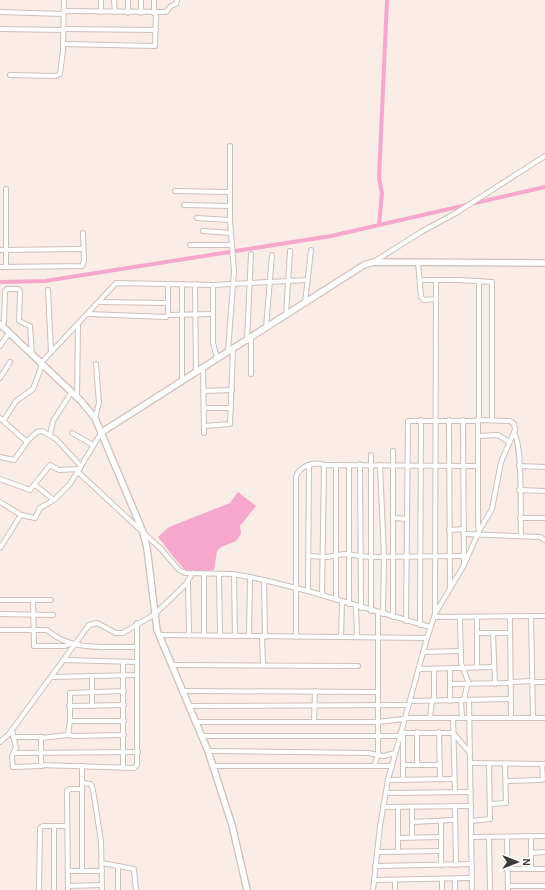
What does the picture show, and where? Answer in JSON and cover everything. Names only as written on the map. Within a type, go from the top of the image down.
[{"type":"street","points":[[10,75],[59,75],[61,71],[64,29],[64,0],[61,0]]},
{"type":"street","points":[[101,0],[101,12]]},
{"type":"street","points":[[114,0],[115,12]]},
{"type":"street","points":[[128,0],[128,12]]},
{"type":"street","points":[[141,0],[141,13]]},
{"type":"street","points":[[63,44],[155,46],[156,30],[154,0]]},
{"type":"street","points":[[169,0],[170,7]]},
{"type":"street","points":[[0,12],[155,13],[166,12],[170,7],[176,4],[177,0]]},
{"type":"street","points":[[0,29],[156,30]]},
{"type":"street","points":[[204,426],[230,425],[232,390],[230,351],[232,284],[234,271],[230,233],[230,146]]},
{"type":"street","points":[[0,502],[21,515],[34,519],[40,508],[54,500],[80,469],[102,432],[217,358],[249,340],[364,265],[372,262],[421,232],[456,213],[545,156]]},
{"type":"street","points":[[6,189],[6,267]]},
{"type":"street","points":[[175,191],[230,192]]},
{"type":"street","points":[[184,205],[230,206]]},
{"type":"street","points":[[197,218],[230,220]]},
{"type":"street","points":[[203,231],[230,233]]},
{"type":"street","points":[[0,267],[82,266],[84,261],[83,232]]},
{"type":"street","points":[[190,245],[232,245]]},
{"type":"street","points":[[0,250],[83,249]]},
{"type":"street","points":[[305,303],[311,250]]},
{"type":"street","points":[[286,315],[290,251]]},
{"type":"street","points":[[251,254],[249,283],[249,340],[251,374]]},
{"type":"street","points":[[266,328],[272,255]]},
{"type":"street","points":[[372,262],[545,263]]},
{"type":"street","points":[[418,262],[422,298],[436,299]]},
{"type":"street","points":[[27,441],[2,419],[16,401],[33,389],[41,365],[51,352],[100,302],[116,283],[195,284],[213,286],[308,280]]},
{"type":"street","points":[[420,280],[491,281],[492,419]]},
{"type":"street","points":[[435,616],[436,280]]},
{"type":"street","points":[[478,533],[477,466],[479,281]]},
{"type":"street","points":[[168,284],[168,315]]},
{"type":"street","points":[[182,284],[182,380]]},
{"type":"street","points":[[195,284],[196,372]]},
{"type":"street","points":[[213,286],[213,343],[217,358]]},
{"type":"street","points":[[32,355],[30,326],[19,321],[20,291],[18,289],[7,289],[5,291],[4,322],[0,324],[41,365],[77,397],[95,418],[143,532],[147,548],[159,635],[208,751],[232,825],[247,890]]},
{"type":"street","points":[[48,290],[51,352]]},
{"type":"street","points":[[100,302],[168,303]]},
{"type":"street","points":[[88,314],[212,314]]},
{"type":"street","points":[[77,397],[78,324]]},
{"type":"street","points":[[0,346],[8,333]]},
{"type":"street","points":[[0,378],[10,362]]},
{"type":"street","points":[[95,418],[99,402],[96,364]]},
{"type":"street","points":[[203,367],[204,433]]},
{"type":"street","points":[[204,392],[232,390]]},
{"type":"street","points":[[50,435],[53,421],[72,393]]},
{"type":"street","points":[[204,408],[231,408]]},
{"type":"street","points":[[406,621],[408,422],[411,420],[492,419],[510,421],[514,424],[514,433],[518,443],[520,536]]},
{"type":"street","points":[[420,625],[421,420]]},
{"type":"street","points":[[449,420],[448,465],[450,588]]},
{"type":"street","points":[[463,420],[464,565]]},
{"type":"street","points":[[0,457],[14,460],[27,441],[39,431],[50,435],[80,469],[162,549],[179,570],[192,574],[234,574],[296,587],[371,611],[430,627]]},
{"type":"street","points":[[72,433],[93,445]]},
{"type":"street","points":[[373,890],[383,807],[391,766],[430,627],[450,588],[464,565],[478,533],[493,506],[501,462],[514,433]]},
{"type":"street","points":[[478,436],[496,435],[509,442]]},
{"type":"street","points":[[393,451],[393,617]]},
{"type":"street","points":[[371,455],[371,611]]},
{"type":"street","points":[[296,637],[296,477],[300,469],[316,464],[360,464],[371,466],[477,466]]},
{"type":"street","points":[[349,464],[350,604]]},
{"type":"street","points":[[356,637],[360,556],[360,464]]},
{"type":"street","points":[[0,479],[29,490],[35,486],[50,465],[59,470],[80,469]]},
{"type":"street","points":[[308,591],[309,465]]},
{"type":"street","points":[[322,595],[324,465]]},
{"type":"street","points":[[336,465],[336,600]]},
{"type":"street","points":[[380,465],[384,556],[383,614]]},
{"type":"street","points":[[519,466],[545,467]]},
{"type":"street","points":[[35,486],[54,500]]},
{"type":"street","points":[[519,490],[545,491]]},
{"type":"street","points":[[0,548],[21,515]]},
{"type":"street","points":[[394,518],[407,519]]},
{"type":"street","points":[[520,518],[545,518]]},
{"type":"street","points":[[449,530],[540,537],[545,540]]},
{"type":"street","points":[[308,556],[349,554],[360,556],[463,556]]},
{"type":"street","points":[[0,742],[12,730],[90,625],[93,623],[98,623],[118,634],[155,614],[188,582],[192,574]]},
{"type":"street","points":[[204,574],[204,635]]},
{"type":"street","points":[[219,574],[220,636]]},
{"type":"street","points":[[234,574],[235,636]]},
{"type":"street","points":[[249,636],[250,577]]},
{"type":"street","points":[[263,664],[264,580]]},
{"type":"street","points":[[188,582],[189,635]]},
{"type":"street","points":[[0,600],[51,600]]},
{"type":"street","points":[[33,600],[34,646],[65,646],[70,644]]},
{"type":"street","points":[[341,637],[342,602]]},
{"type":"street","points":[[374,766],[378,755],[378,613]]},
{"type":"street","points":[[0,614],[54,615]]},
{"type":"street","points":[[435,616],[460,618],[545,616]]},
{"type":"street","points":[[531,616],[533,718]]},
{"type":"street","points":[[510,617],[511,718]]},
{"type":"street","points":[[460,618],[462,668],[468,684],[463,700],[462,718]]},
{"type":"street","points":[[477,618],[477,667]]},
{"type":"street","points":[[12,730],[16,747],[12,757],[13,767],[136,767],[138,752],[137,623]]},
{"type":"street","points":[[0,630],[47,630],[54,637],[75,646],[137,646]]},
{"type":"street","points":[[477,633],[510,633]]},
{"type":"street","points":[[493,633],[495,684]]},
{"type":"street","points":[[159,635],[427,638]]},
{"type":"street","points":[[423,652],[461,651]]},
{"type":"street","points":[[64,660],[137,662]]},
{"type":"street","points":[[123,662],[124,767]]},
{"type":"street","points":[[171,666],[263,664],[358,666]]},
{"type":"street","points":[[419,669],[494,667]]},
{"type":"street","points":[[450,668],[450,700]]},
{"type":"street","points":[[430,718],[433,701],[434,669]]},
{"type":"street","points":[[51,677],[137,675]]},
{"type":"street","points":[[92,676],[92,706]]},
{"type":"street","points":[[450,684],[545,682]]},
{"type":"street","points":[[69,734],[70,693],[124,691]]},
{"type":"street","points":[[182,691],[378,692]]},
{"type":"street","points":[[314,722],[315,691]]},
{"type":"street","points":[[188,706],[378,705],[450,700],[511,699]]},
{"type":"street","points":[[469,700],[470,753],[472,763],[472,890]]},
{"type":"street","points":[[69,706],[124,705]]},
{"type":"street","points":[[195,722],[377,722],[404,718],[545,718]]},
{"type":"street","points":[[453,718],[455,792]]},
{"type":"street","points":[[70,721],[124,721]]},
{"type":"street","points":[[201,736],[378,736],[417,732],[439,732],[453,733],[470,753]]},
{"type":"street","points":[[417,732],[417,765]]},
{"type":"street","points":[[439,732],[440,779]]},
{"type":"street","points":[[13,737],[42,737],[69,734],[73,736],[124,735]]},
{"type":"street","points":[[401,734],[403,780]]},
{"type":"street","points":[[42,737],[42,766]]},
{"type":"street","points":[[208,751],[386,756],[395,752]]},
{"type":"street","points":[[14,753],[138,752]]},
{"type":"street","points":[[472,763],[506,765],[544,764],[543,778],[541,780],[506,781]]},
{"type":"street","points":[[471,821],[490,820],[489,764]]},
{"type":"street","points":[[403,765],[440,765]]},
{"type":"street","points":[[490,804],[506,803],[506,765]]},
{"type":"street","points":[[82,766],[82,871]]},
{"type":"street","points":[[213,766],[391,766]]},
{"type":"street","points":[[388,780],[454,779]]},
{"type":"street","points":[[82,783],[91,784],[93,790],[101,841],[102,890]]},
{"type":"street","points":[[82,790],[70,789],[67,791],[68,888],[102,885]]},
{"type":"street","points":[[386,793],[471,792]]},
{"type":"street","points":[[455,806],[454,820],[456,865]]},
{"type":"street","points":[[383,807],[471,806]]},
{"type":"street","points":[[398,807],[398,852]]},
{"type":"street","points":[[412,807],[412,837]]},
{"type":"street","points":[[441,820],[441,865]]},
{"type":"street","points":[[412,822],[454,820]]},
{"type":"street","points":[[40,890],[40,829],[42,826],[67,826]]},
{"type":"street","points":[[54,826],[54,890]]},
{"type":"street","points":[[531,836],[531,869]]},
{"type":"street","points":[[471,837],[545,836]]},
{"type":"street","points":[[398,838],[440,837]]},
{"type":"street","points":[[489,837],[490,890]]},
{"type":"street","points":[[507,837],[508,888],[542,888]]},
{"type":"street","points":[[377,852],[441,851]]},
{"type":"street","points":[[531,853],[545,852]]},
{"type":"street","points":[[102,863],[136,870],[136,890]]},
{"type":"street","points":[[375,866],[472,864]]},
{"type":"street","points":[[118,866],[118,890]]},
{"type":"street","points":[[507,869],[545,869]]},
{"type":"street","points":[[68,871],[102,870]]},
{"type":"street","points":[[374,880],[472,878]]},
{"type":"street","points":[[442,879],[442,890]]},
{"type":"street","points":[[455,879],[455,890]]},
{"type":"street","points":[[395,880],[395,890]]},
{"type":"shaded area","points":[[238,492],[256,506],[240,526],[241,534],[236,541],[221,547],[217,551],[214,570],[195,573],[189,572],[178,562],[158,537],[169,527],[230,503]]},
{"type":"waterway","points":[[379,225],[382,193],[379,178],[387,0]]},
{"type":"waterway","points":[[0,282],[45,281],[331,236],[545,187]]}]
